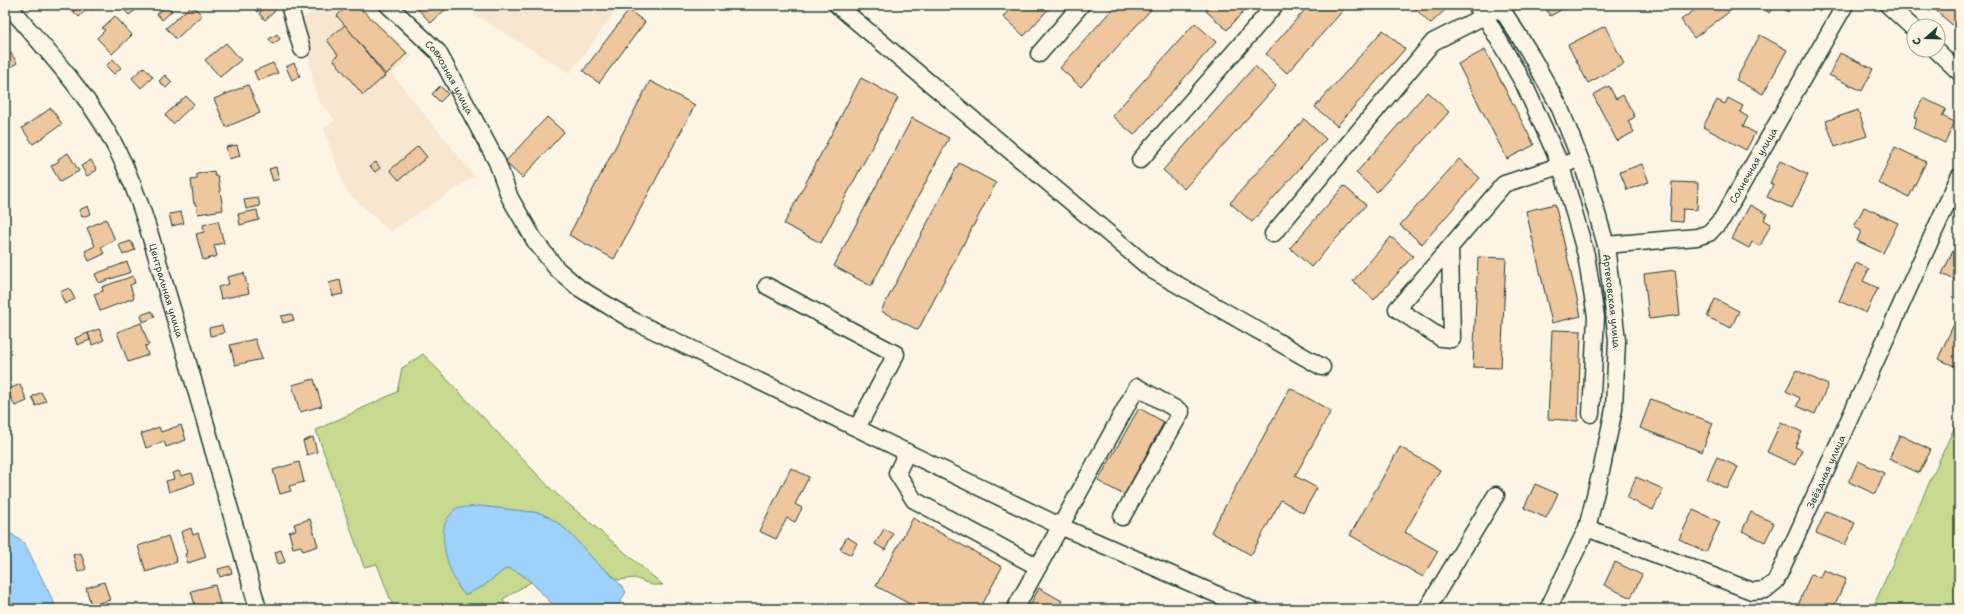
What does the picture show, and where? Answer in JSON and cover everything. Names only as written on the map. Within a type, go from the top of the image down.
[{"type":"street","name":"Центральная улица","points":[[8,5],[83,95],[109,134],[125,167],[143,213],[190,370],[258,609]]},
{"type":"street","points":[[289,5],[302,49]]},
{"type":"street","name":"Совхозная улица","points":[[388,5],[438,52],[497,162],[510,198],[535,241],[557,269],[579,288],[632,320],[1060,526],[1250,609]]},
{"type":"street","points":[[837,5],[1152,270],[1322,367]]},
{"type":"street","points":[[1039,54],[1081,5]]},
{"type":"street","points":[[1140,160],[1275,5]]},
{"type":"street","name":"Солнечная улица","points":[[1606,245],[1697,237],[1709,233],[1722,219],[1846,5]]},
{"type":"street","points":[[1888,5],[1906,22]]},
{"type":"street","points":[[1273,234],[1433,42],[1481,10],[1500,6]]},
{"type":"street","name":"Артековская улица","points":[[1500,6],[1528,50],[1559,106],[1580,159],[1606,245],[1617,340],[1614,409],[1587,528],[1548,609]]},
{"type":"street","points":[[1481,10],[1524,84],[1561,166],[1586,255],[1596,317],[1592,414]]},
{"type":"street","points":[[1945,58],[1959,70]]},
{"type":"street","points":[[1450,247],[1452,340],[1441,338],[1396,309],[1504,184],[1580,159]]},
{"type":"street","name":"Звёздная улица","points":[[1587,528],[1752,591],[1765,590],[1776,581],[1959,177]]},
{"type":"street","points":[[766,286],[896,354],[857,428]]},
{"type":"street","points":[[1596,317],[1614,316]]},
{"type":"street","points":[[1015,609],[1137,387],[1180,412],[1122,517]]},
{"type":"street","points":[[907,452],[897,473],[914,500],[1038,567]]},
{"type":"street","points":[[1427,609],[1496,495]]},
{"type":"shaded area","points":[[319,5],[359,5],[413,56],[392,74],[475,176],[390,232],[346,191],[324,129],[335,120],[317,99],[301,21]]},
{"type":"shaded area","points":[[476,5],[621,5],[570,73],[473,14]]},
{"type":"green space","points":[[423,354],[552,490],[663,585],[652,585],[635,578],[618,580],[594,560],[563,527],[540,513],[479,506],[458,587],[464,594],[482,587],[507,568],[516,570],[531,582],[503,599],[506,609],[394,609],[377,564],[364,567],[316,430],[397,392],[402,368]]},
{"type":"green space","points":[[1959,417],[1959,609],[1872,609]]},
{"type":"water","points":[[479,506],[540,513],[556,521],[619,583],[626,592],[616,609],[559,609],[529,580],[507,568],[482,587],[465,595],[455,581],[445,551],[445,523],[456,508]]},
{"type":"water","points":[[5,529],[25,544],[57,609],[5,609]]},
{"type":"building","points":[[80,5],[84,5],[87,9],[79,17],[73,11]]},
{"type":"building","points":[[87,5],[97,5],[91,10]]},
{"type":"building","points":[[120,5],[133,5],[137,9],[129,15]]},
{"type":"building","points":[[167,5],[172,11],[162,20],[157,14]]},
{"type":"building","points":[[192,5],[202,15],[176,39],[166,28]]},
{"type":"building","points":[[251,5],[265,5],[257,12]]},
{"type":"building","points":[[268,5],[275,11],[265,20],[259,13]]},
{"type":"building","points":[[348,5],[357,5],[407,53],[386,75],[337,16]]},
{"type":"building","points":[[414,5],[450,5],[431,23]]},
{"type":"building","points":[[1013,5],[1052,5],[1024,36],[1003,17]]},
{"type":"building","points":[[1116,5],[1155,5],[1081,87],[1060,68]]},
{"type":"building","points":[[1211,5],[1249,5],[1227,30],[1206,11]]},
{"type":"building","points":[[1309,5],[1348,5],[1287,73],[1266,54]]},
{"type":"building","points":[[1412,5],[1450,5],[1430,24]]},
{"type":"building","points":[[1544,5],[1570,5],[1550,16]]},
{"type":"building","points":[[1701,5],[1730,5],[1733,9],[1694,38],[1681,20]]},
{"type":"building","points":[[1759,5],[1775,5],[1769,13]]},
{"type":"building","points":[[1778,5],[1793,5],[1788,12]]},
{"type":"building","points":[[1930,5],[1959,5],[1959,31],[1946,18]]},
{"type":"building","points":[[629,10],[645,22],[599,83],[583,71]]},
{"type":"building","points":[[115,16],[132,35],[112,54],[97,38],[105,30],[102,28]]},
{"type":"building","points":[[1195,23],[1216,42],[1134,135],[1112,116]]},
{"type":"building","points":[[345,25],[385,76],[363,95],[333,59],[338,55],[327,40]]},
{"type":"building","points":[[1605,26],[1624,64],[1588,83],[1568,45]]},
{"type":"building","points":[[1383,30],[1405,49],[1337,126],[1315,107]]},
{"type":"building","points":[[277,34],[280,39],[273,44],[269,39]]},
{"type":"building","points":[[1760,35],[1787,50],[1763,94],[1736,80]]},
{"type":"building","points":[[226,43],[241,60],[220,77],[205,60]]},
{"type":"building","points":[[1485,50],[1534,145],[1507,159],[1458,64]]},
{"type":"building","points":[[11,53],[17,63],[5,71],[5,57]]},
{"type":"building","points":[[1840,53],[1873,69],[1862,91],[1829,75]]},
{"type":"building","points":[[113,59],[121,68],[114,74],[106,66]]},
{"type":"building","points":[[273,63],[278,73],[258,81],[254,71]]},
{"type":"building","points":[[294,63],[300,76],[292,80],[286,67]]},
{"type":"building","points":[[1255,66],[1276,86],[1184,189],[1163,170]]},
{"type":"building","points":[[144,67],[153,77],[141,88],[132,78]]},
{"type":"building","points":[[165,75],[172,82],[166,88],[159,81]]},
{"type":"building","points":[[861,78],[898,98],[821,243],[784,224]]},
{"type":"building","points":[[650,81],[695,105],[614,259],[569,235]]},
{"type":"building","points":[[248,85],[260,113],[226,127],[214,99]]},
{"type":"building","points":[[440,86],[448,94],[440,102],[432,94]]},
{"type":"building","points":[[1609,86],[1616,99],[1623,95],[1635,117],[1628,121],[1634,132],[1617,141],[1593,95]]},
{"type":"building","points":[[1427,92],[1449,112],[1377,192],[1356,173]]},
{"type":"building","points":[[186,96],[194,104],[173,124],[165,115]]},
{"type":"building","points":[[1728,98],[1743,106],[1740,112],[1748,117],[1743,126],[1755,133],[1746,150],[1703,127],[1717,100],[1725,104]]},
{"type":"building","points":[[1923,98],[1946,109],[1942,116],[1955,122],[1945,143],[1913,128],[1917,119],[1914,117]]},
{"type":"building","points":[[51,108],[62,124],[33,144],[22,128]]},
{"type":"building","points":[[1858,110],[1867,136],[1835,147],[1826,121]]},
{"type":"building","points":[[547,117],[564,132],[522,178],[505,162]]},
{"type":"building","points":[[912,118],[949,138],[871,286],[834,266]]},
{"type":"building","points":[[1304,119],[1326,139],[1252,222],[1230,203]]},
{"type":"building","points":[[237,145],[240,156],[229,159],[226,147]]},
{"type":"building","points":[[418,146],[427,157],[399,180],[390,170]]},
{"type":"building","points":[[1895,147],[1926,162],[1909,197],[1878,183]]},
{"type":"building","points":[[68,153],[79,171],[60,182],[51,166],[59,161],[58,159]]},
{"type":"building","points":[[1459,159],[1480,178],[1422,244],[1400,225]]},
{"type":"building","points":[[91,160],[97,170],[87,176],[81,166]]},
{"type":"building","points":[[1780,161],[1808,175],[1792,208],[1767,197],[1773,185],[1770,183]]},
{"type":"building","points":[[376,162],[380,168],[375,172],[370,166]]},
{"type":"building","points":[[959,163],[996,183],[918,330],[881,311]]},
{"type":"building","points":[[1642,164],[1649,182],[1627,190],[1620,172]]},
{"type":"building","points":[[276,167],[279,179],[273,181],[269,169]]},
{"type":"building","points":[[214,171],[215,176],[218,176],[223,210],[198,214],[196,204],[194,204],[191,180],[197,179],[197,174]]},
{"type":"building","points":[[1672,182],[1698,183],[1697,210],[1683,209],[1682,222],[1670,221]]},
{"type":"building","points":[[1344,186],[1366,205],[1311,267],[1290,248]]},
{"type":"building","points":[[258,198],[260,206],[246,209],[244,200]]},
{"type":"building","points":[[1555,204],[1581,316],[1552,323],[1526,211]]},
{"type":"building","points":[[1750,205],[1767,214],[1764,220],[1771,224],[1760,246],[1752,242],[1749,248],[1732,239]]},
{"type":"building","points":[[88,206],[91,214],[82,217],[79,210]]},
{"type":"building","points":[[1864,207],[1898,223],[1883,253],[1857,241],[1861,231],[1854,227]]},
{"type":"building","points":[[257,210],[259,220],[240,225],[238,214]]},
{"type":"building","points":[[181,212],[184,223],[172,226],[169,214]]},
{"type":"building","points":[[106,219],[115,240],[101,247],[104,254],[89,261],[85,251],[95,246],[87,228]]},
{"type":"building","points":[[218,221],[224,243],[214,245],[217,256],[203,260],[196,234],[204,232],[203,225]]},
{"type":"building","points":[[1391,237],[1413,256],[1374,300],[1353,281]]},
{"type":"building","points":[[131,241],[135,250],[123,255],[119,245]]},
{"type":"building","points":[[1953,251],[1959,254],[1959,282],[1942,274]]},
{"type":"building","points":[[1478,257],[1506,258],[1501,368],[1473,367]]},
{"type":"building","points":[[127,262],[131,272],[99,283],[95,274]]},
{"type":"building","points":[[1856,263],[1869,269],[1863,281],[1878,288],[1866,313],[1839,301]]},
{"type":"building","points":[[1675,270],[1680,315],[1649,319],[1644,274]]},
{"type":"building","points":[[244,273],[249,293],[221,299],[218,287],[229,284],[227,277]]},
{"type":"building","points":[[133,276],[135,283],[130,285],[134,298],[100,311],[94,294],[103,291],[102,287]]},
{"type":"building","points":[[340,280],[343,294],[333,296],[329,283]]},
{"type":"building","points":[[69,288],[75,299],[65,304],[60,292]]},
{"type":"building","points":[[1715,299],[1739,311],[1731,328],[1707,317]]},
{"type":"building","points":[[152,311],[155,317],[143,322],[141,315]]},
{"type":"building","points":[[292,314],[294,320],[283,323],[281,316]]},
{"type":"building","points":[[141,323],[149,345],[145,346],[148,355],[128,362],[117,332]]},
{"type":"building","points":[[222,325],[224,333],[210,336],[209,328]]},
{"type":"building","points":[[1953,326],[1959,329],[1959,368],[1938,359]]},
{"type":"building","points":[[99,329],[104,340],[92,345],[88,333]]},
{"type":"building","points":[[1552,330],[1581,331],[1578,421],[1548,419]]},
{"type":"building","points":[[88,333],[90,340],[77,345],[75,338]]},
{"type":"building","points":[[255,339],[262,359],[235,365],[230,345]]},
{"type":"building","points":[[1796,370],[1828,385],[1815,414],[1797,406],[1800,398],[1786,391]]},
{"type":"building","points":[[314,379],[322,406],[300,412],[292,385]]},
{"type":"building","points":[[20,384],[27,401],[15,406],[7,390]]},
{"type":"building","points":[[1290,388],[1331,411],[1295,476],[1317,488],[1303,513],[1281,500],[1251,555],[1211,532]]},
{"type":"building","points":[[41,392],[46,401],[36,406],[32,397]]},
{"type":"building","points":[[1651,399],[1713,423],[1702,452],[1640,428]]},
{"type":"building","points":[[1139,408],[1164,422],[1124,495],[1098,481]]},
{"type":"building","points":[[1781,422],[1802,432],[1795,447],[1802,450],[1795,465],[1767,452]]},
{"type":"building","points":[[181,425],[186,440],[166,447],[164,441],[146,448],[141,434],[159,427],[161,432]]},
{"type":"building","points":[[1900,435],[1931,450],[1919,473],[1889,459]]},
{"type":"building","points":[[313,437],[317,452],[307,455],[303,441]]},
{"type":"building","points":[[1400,447],[1440,470],[1405,532],[1438,551],[1423,577],[1350,535]]},
{"type":"building","points":[[1717,457],[1738,467],[1727,489],[1707,479]]},
{"type":"building","points":[[1858,461],[1884,473],[1875,494],[1849,482]]},
{"type":"building","points":[[299,462],[304,482],[289,486],[291,491],[280,494],[273,470]]},
{"type":"building","points":[[791,468],[809,477],[795,504],[802,508],[795,522],[787,518],[776,539],[759,531]]},
{"type":"building","points":[[179,471],[181,476],[192,473],[195,483],[169,492],[166,481],[174,479],[172,473]]},
{"type":"building","points":[[1636,477],[1663,489],[1653,510],[1627,498]]},
{"type":"building","points":[[1535,484],[1558,494],[1546,518],[1524,508]]},
{"type":"building","points":[[1693,510],[1720,522],[1706,552],[1679,539]]},
{"type":"building","points":[[1826,511],[1855,523],[1845,545],[1816,533]]},
{"type":"building","points":[[1751,512],[1774,523],[1765,542],[1742,531]]},
{"type":"building","points":[[913,518],[1002,567],[980,609],[919,609],[876,586]]},
{"type":"building","points":[[310,519],[318,546],[303,551],[301,546],[293,548],[289,532],[296,530],[294,524]]},
{"type":"building","points":[[191,528],[193,535],[198,533],[206,557],[188,563],[185,554],[187,553],[181,532]]},
{"type":"building","points":[[884,529],[893,534],[885,550],[875,544]]},
{"type":"building","points":[[168,536],[177,562],[146,572],[138,546]]},
{"type":"building","points":[[847,537],[857,543],[851,555],[840,549]]},
{"type":"building","points":[[281,550],[285,562],[278,564],[275,552]]},
{"type":"building","points":[[81,553],[86,569],[78,572],[73,555]]},
{"type":"building","points":[[1615,562],[1642,575],[1631,598],[1604,585]]},
{"type":"building","points":[[230,566],[232,573],[220,577],[218,569]]},
{"type":"building","points":[[1823,570],[1846,579],[1833,609],[1806,609],[1807,606],[1799,603],[1811,574],[1820,578]]},
{"type":"building","points":[[104,582],[110,600],[91,605],[86,588]]},
{"type":"building","points":[[215,585],[221,608],[196,609],[191,591]]},
{"type":"building","points":[[1039,588],[1062,601],[1058,609],[1028,609]]},
{"type":"building","points":[[240,604],[242,609],[229,609],[228,607]]}]
